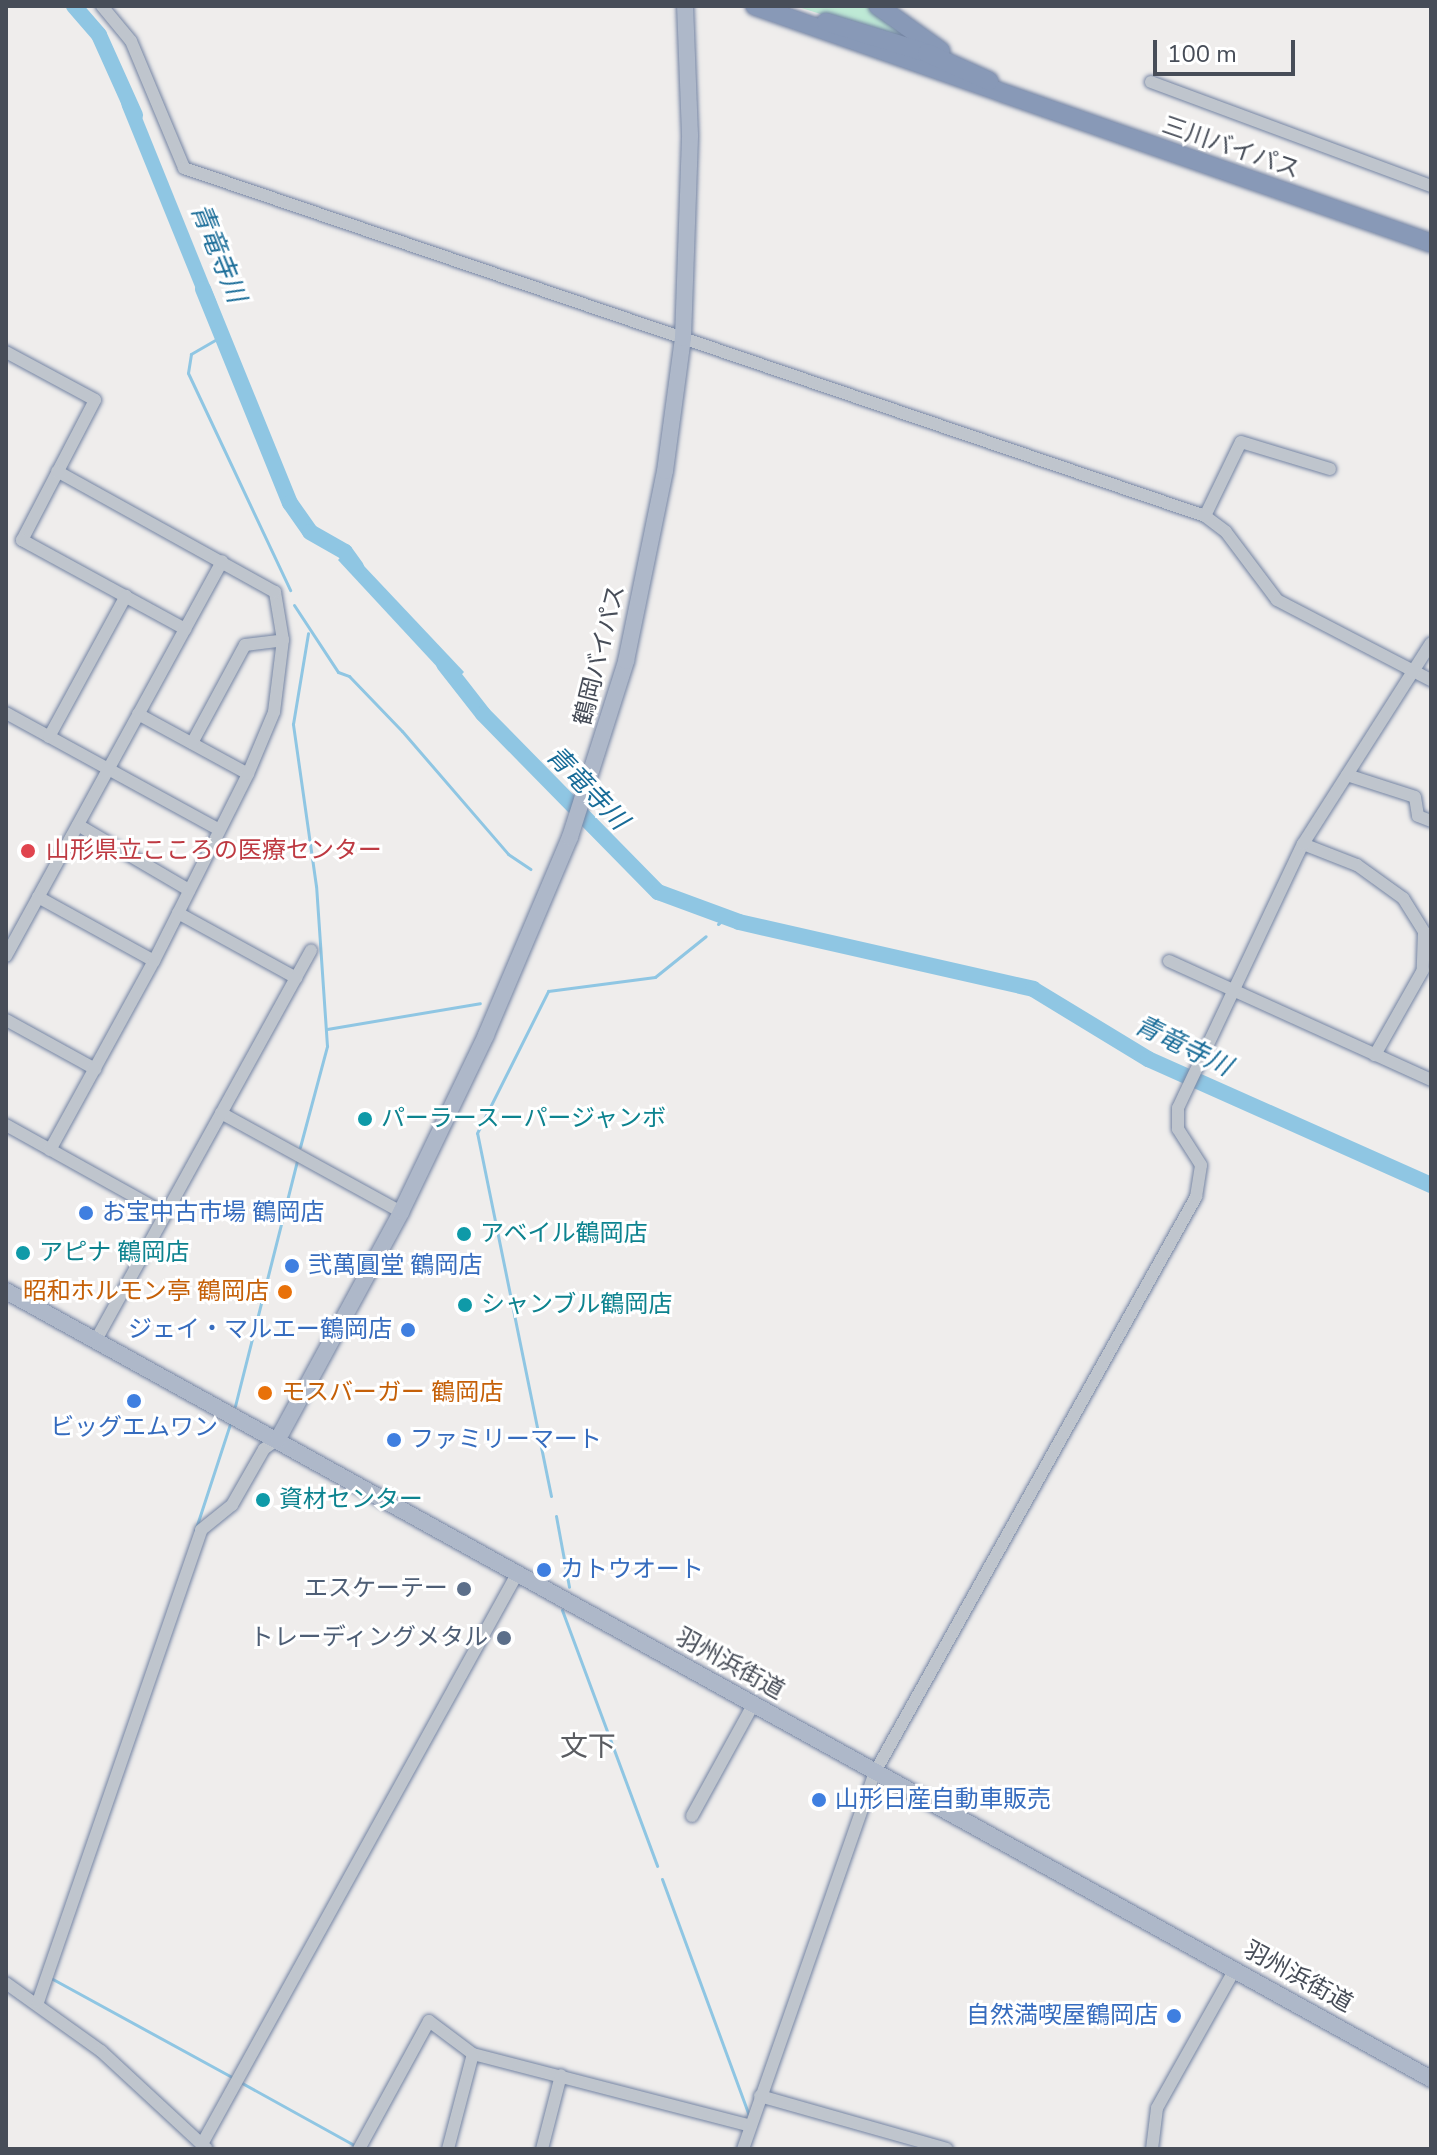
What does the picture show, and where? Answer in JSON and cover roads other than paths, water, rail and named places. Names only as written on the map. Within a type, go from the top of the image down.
[{"type":"highway","name":"三川バイパス","points":[[755,6],[962,82],[1016,96],[1431,243]]},
{"type":"highway","points":[[878,6],[965,69]]},
{"type":"highway","name":"三川バイパス","points":[[773,12],[861,30],[965,69],[1016,96]]},
{"type":"main road","name":"鶴岡バイパス","points":[[278,1439],[401,1212],[486,1035],[570,837],[594,769],[644,579],[683,338],[690,135],[685,6]]},
{"type":"main road","name":"羽州浜街道","points":[[6,1291],[1431,2079]]},
{"type":"street","points":[[102,6],[131,41],[184,168],[1205,516],[1226,532],[1277,600],[1412,673],[1431,680]]},
{"type":"street","points":[[1151,82],[1431,186]]},
{"type":"street","points":[[6,352],[95,400],[22,540],[185,629]]},
{"type":"street","points":[[1205,516],[1241,442],[1330,469]]},
{"type":"street","points":[[50,1150],[154,961],[248,774],[274,712],[283,640],[275,592],[57,471]]},
{"type":"street","points":[[6,956],[222,561]]},
{"type":"street","points":[[49,737],[126,596]]},
{"type":"street","points":[[192,743],[245,645],[283,640]]},
{"type":"street","points":[[743,2149],[748,2125],[875,1772],[1196,1197],[1201,1165],[1177,1119],[1188,1087],[1303,844],[1431,643]]},
{"type":"street","points":[[6,713],[218,829]]},
{"type":"street","points":[[138,714],[248,774]]},
{"type":"street","points":[[1347,775],[1415,797],[1418,816],[1431,821]]},
{"type":"street","points":[[78,825],[189,890]]},
{"type":"street","points":[[1303,844],[1357,865],[1403,898],[1424,932],[1423,970],[1375,1055]]},
{"type":"street","points":[[38,897],[154,961]]},
{"type":"street","points":[[178,913],[296,978]]},
{"type":"street","points":[[96,1340],[311,950]]},
{"type":"street","points":[[1169,961],[1431,1080]]},
{"type":"street","points":[[6,1020],[95,1069]]},
{"type":"street","points":[[221,1113],[401,1212]]},
{"type":"street","points":[[6,1125],[166,1214]]},
{"type":"street","points":[[38,2002],[201,1530],[232,1505],[264,1449],[278,1439]]},
{"type":"street","points":[[6,1983],[38,2002],[101,2051],[204,2146],[517,1574]]},
{"type":"street","points":[[692,1816],[753,1705]]},
{"type":"street","points":[[1152,2149],[1157,2108],[1235,1969]]},
{"type":"street","points":[[359,2149],[429,2021],[473,2054],[748,2125]]},
{"type":"street","points":[[448,2149],[473,2054]]},
{"type":"street","points":[[542,2149],[561,2075]]},
{"type":"street","points":[[760,2096],[947,2149]]},
{"type":"water","points":[[133,95],[217,303],[204,309],[122,107],[120,99]]},
{"type":"water","points":[[348,549],[464,672],[453,684],[338,560]]},
{"type":"waterway","name":"青竜寺川","points":[[74,6],[99,35],[135,115]]},
{"type":"waterway","name":"青竜寺川","points":[[203,289],[290,503],[310,532],[345,552],[356,567]]},
{"type":"waterway","points":[[222,336],[191,354],[188,373],[290,590]]},
{"type":"waterway","points":[[294,605],[338,672],[349,676],[402,731],[508,854],[530,869]]},
{"type":"waterway","points":[[300,1147],[327,1046],[316,886],[293,724],[308,633]]},
{"type":"waterway","name":"青竜寺川","points":[[444,664],[483,714],[658,892],[739,922],[1033,989],[1148,1059],[1431,1185]]},
{"type":"waterway","points":[[718,924],[725,918]]},
{"type":"waterway","points":[[551,1496],[477,1133],[548,991],[655,977],[706,936]]},
{"type":"waterway","points":[[327,1029],[480,1003]]},
{"type":"waterway","points":[[235,1406],[297,1161]]},
{"type":"waterway","points":[[195,1531],[230,1424]]},
{"type":"waterway","points":[[556,1516],[569,1587]]},
{"type":"waterway","points":[[562,1610],[657,1866]]},
{"type":"waterway","points":[[662,1879],[749,2115]]},
{"type":"waterway","points":[[49,1977],[235,2079]]},
{"type":"waterway","points":[[242,2083],[354,2145]]},
{"type":"place","name":"山形県立こころの医療センター","points":[[28,851]]},
{"type":"place","name":"パーラースーパージャンボ","points":[[365,1119]]},
{"type":"place","name":"お宝中古市場 鶴岡店","points":[[86,1213]]},
{"type":"place","name":"アベイル鶴岡店","points":[[464,1234]]},
{"type":"place","name":"アピナ 鶴岡店","points":[[23,1253]]},
{"type":"place","name":"弐萬圓堂 鶴岡店","points":[[292,1266]]},
{"type":"place","name":"昭和ホルモン亭 鶴岡店","points":[[285,1292]]},
{"type":"place","name":"シャンブル鶴岡店","points":[[465,1305]]},
{"type":"place","name":"ジェイ・マルエー鶴岡店","points":[[408,1330]]},
{"type":"place","name":"モスバーガー 鶴岡店","points":[[265,1393]]},
{"type":"place","name":"ビッグエムワン","points":[[134,1401]]},
{"type":"place","name":"ファミリーマート","points":[[394,1440]]},
{"type":"place","name":"資材センター","points":[[263,1500]]},
{"type":"place","name":"カトウオート","points":[[544,1570]]},
{"type":"place","name":"エスケーテー","points":[[464,1589]]},
{"type":"place","name":"トレーディングメタル","points":[[504,1638]]},
{"type":"place","name":"山形日産自動車販売","points":[[819,1800]]},
{"type":"place","name":"自然満喫屋鶴岡店","points":[[1174,2016]]},
{"type":"district","name":"文下","points":[[588,1747]]}]
